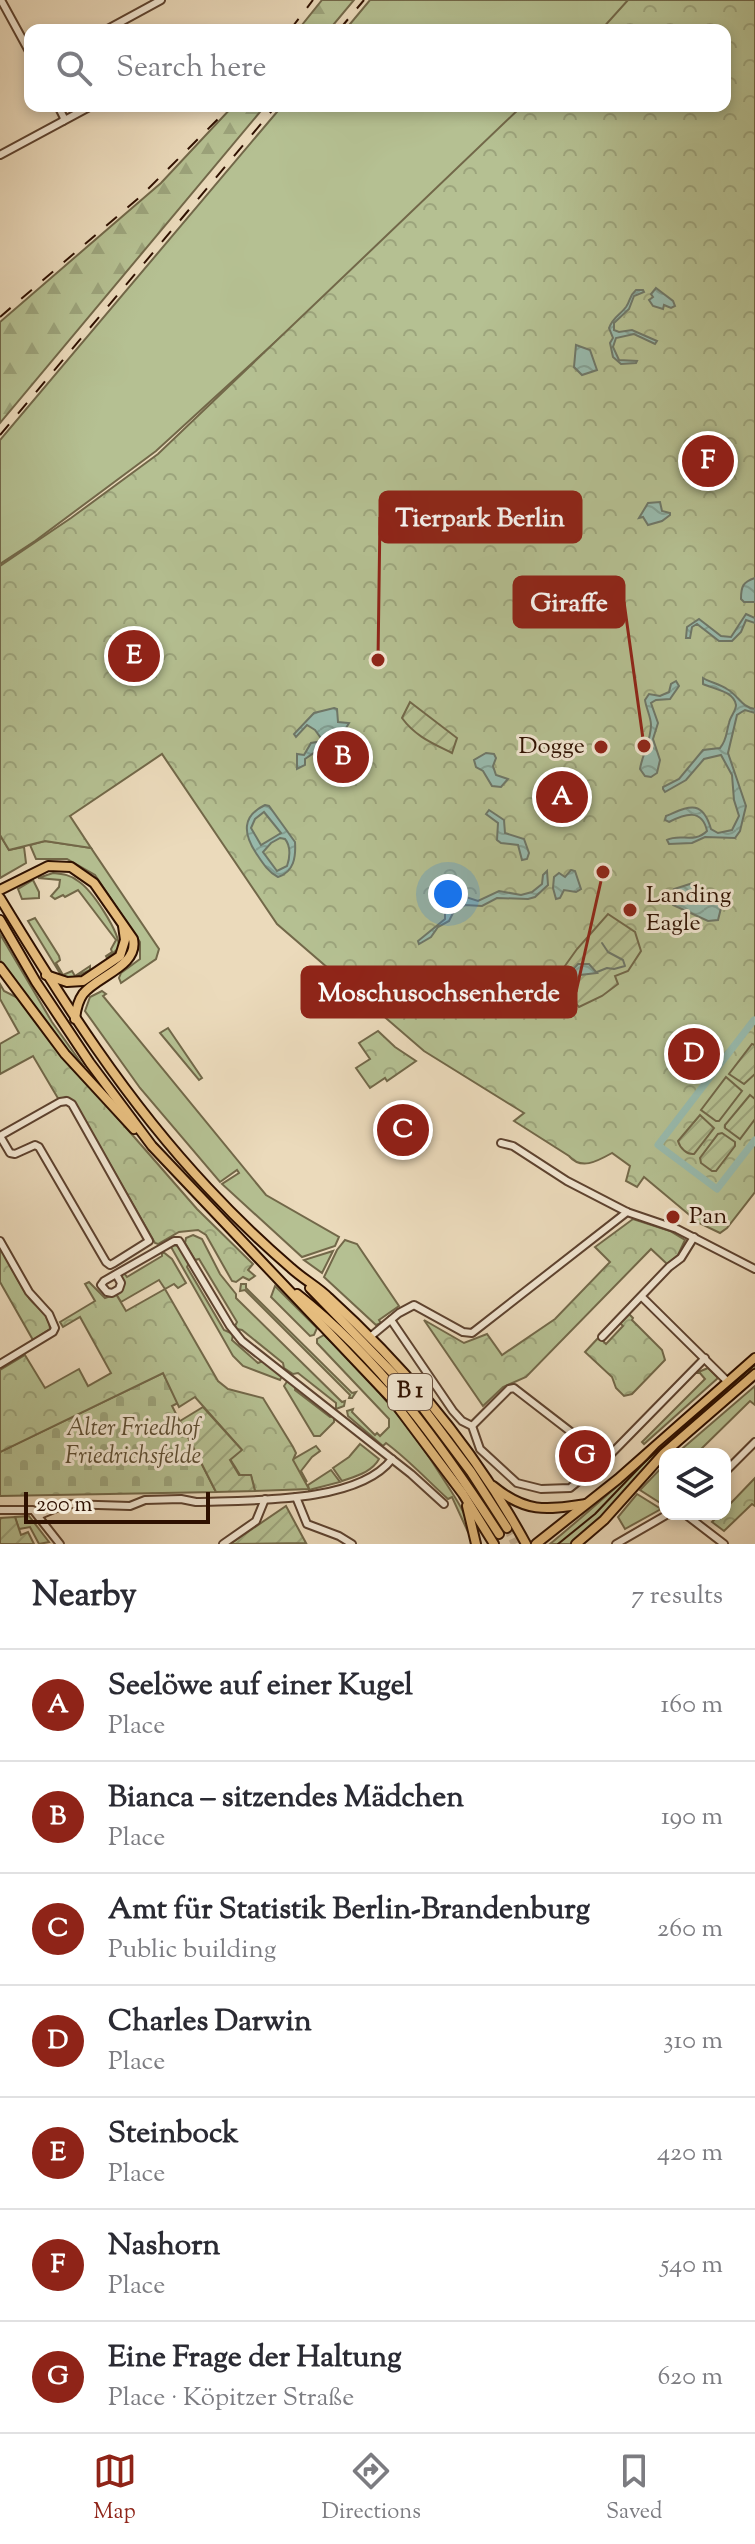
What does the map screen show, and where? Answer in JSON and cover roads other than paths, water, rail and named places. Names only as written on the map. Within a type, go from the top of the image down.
[{"type":"main road","points":[[0,890],[31,872],[56,865],[71,867],[94,883],[133,939],[133,954],[85,992],[78,1004],[75,1020]]},
{"type":"main road","name":"B 1","points":[[0,898],[75,1020],[180,1157],[411,1392],[471,1472],[503,1531],[400,1396],[316,1309],[284,1284],[152,1146],[90,1063],[36,982],[0,920]]},
{"type":"main road","points":[[46,974],[54,979],[75,982],[91,975],[124,950],[122,925]]},
{"type":"main road","points":[[0,967],[65,1054],[152,1146]]},
{"type":"main road","points":[[294,1271],[327,1296],[416,1387],[486,1479],[526,1544]]},
{"type":"main road","points":[[284,1284],[309,1315],[391,1398],[463,1494],[494,1544]]},
{"type":"main road","points":[[536,1544],[755,1358]]},
{"type":"main road","points":[[586,1544],[640,1477],[755,1374]]},
{"type":"main road","points":[[486,1479],[515,1501],[535,1508],[550,1510],[586,1504]]},
{"type":"main road","points":[[463,1494],[476,1544]]},
{"type":"main road","points":[[576,1544],[604,1520]]},
{"type":"street","points":[[1,0],[24,42]]},
{"type":"street","points":[[117,24],[161,0]]},
{"type":"street","points":[[61,112],[62,122]]},
{"type":"street","points":[[0,155],[80,112]]},
{"type":"street","points":[[67,1101],[72,1104],[149,1241],[110,1265],[39,1147],[30,1146],[15,1154],[10,1153],[0,1136],[55,1104],[67,1101]]},
{"type":"street","points":[[501,1143],[513,1146],[567,1181],[627,1212],[694,1237],[755,1269]]},
{"type":"street","points":[[370,1337],[408,1307],[418,1306],[463,1332],[472,1333],[627,1212]]},
{"type":"street","points":[[602,1337],[681,1258],[694,1237]]},
{"type":"street","points":[[0,1241],[29,1292],[49,1314],[55,1328],[0,1364]]},
{"type":"street","points":[[116,1274],[179,1241],[242,1341],[444,1504]]},
{"type":"street","points":[[642,1297],[728,1382]]},
{"type":"street","points":[[391,1320],[453,1411],[472,1426],[480,1449],[517,1483],[541,1489],[565,1489],[578,1484],[705,1358]]},
{"type":"street","points":[[472,1426],[514,1388],[606,1459]]},
{"type":"street","points":[[731,1466],[755,1442]]},
{"type":"street","points":[[40,1515],[66,1504],[130,1506],[145,1500],[181,1499],[196,1502],[318,1495],[380,1471],[392,1459]]},
{"type":"street","points":[[296,1497],[309,1526],[352,1544]]},
{"type":"street","points":[[223,1544],[256,1521],[265,1499]]},
{"type":"street","points":[[0,1510],[28,1508],[40,1515],[60,1544]]},
{"type":"street","points":[[616,1544],[659,1519]]},
{"type":"street","points":[[693,1520],[724,1544]]},
{"type":"water","points":[[656,288],[675,306],[664,305],[663,309],[653,306],[649,300]]},
{"type":"water","points":[[636,290],[644,292],[634,296],[629,309],[614,323],[614,330],[632,330],[657,341],[655,344],[634,334],[616,338],[613,347],[619,360],[637,361],[621,364],[613,357],[610,343],[613,338],[609,328]]},
{"type":"water","points":[[576,345],[590,350],[597,370],[582,375],[574,367]]},
{"type":"water","points":[[660,502],[662,511],[670,515],[648,525],[643,517],[639,518],[648,503]]},
{"type":"water","points":[[755,578],[755,602],[744,602],[741,599],[742,588]]},
{"type":"water","points":[[746,614],[755,618],[755,623],[746,620],[741,632],[732,641],[719,641],[697,624],[692,627],[690,638],[686,638],[687,627],[699,619],[721,636],[731,637]]},
{"type":"water","points":[[703,678],[724,687],[746,706],[755,709],[755,713],[745,710],[737,715],[728,753],[746,806],[740,831],[735,838],[705,837],[692,843],[669,844],[667,840],[672,838],[697,837],[707,831],[697,816],[687,815],[669,822],[665,820],[666,816],[688,808],[699,809],[711,829],[718,833],[732,830],[739,816],[732,775],[721,755],[704,759],[686,780],[665,792],[663,789],[679,779],[703,750],[720,748],[725,739],[736,705],[727,694],[703,684]]},
{"type":"water","points":[[676,681],[679,686],[670,699],[651,703],[658,723],[653,739],[660,760],[657,773],[651,777],[645,776],[640,769],[651,725],[645,700],[649,694],[660,696],[669,692],[671,684]]},
{"type":"water","points":[[337,709],[338,722],[349,723],[346,728],[351,733],[334,745],[324,746],[305,759],[305,765],[297,769],[297,754],[304,755],[311,743],[323,741],[307,725],[296,737],[294,734],[314,713]]},
{"type":"water","points":[[486,753],[494,754],[496,758],[493,766],[496,775],[508,779],[501,787],[492,786],[483,771],[476,767],[474,760]]},
{"type":"water","points":[[269,806],[295,842],[293,863],[288,872],[278,877],[263,863],[249,839],[247,826],[257,809]],"holes":[[[264,812],[281,833],[261,845],[251,828],[255,819]],[[280,838],[287,842],[289,856],[287,866],[277,871],[263,852]]]},
{"type":"water","points":[[489,810],[504,820],[505,833],[524,839],[529,853],[527,859],[522,860],[518,845],[497,840],[498,823],[486,814]]},
{"type":"water","points":[[571,870],[575,871],[581,889],[576,892],[564,890],[556,899],[554,877],[559,873],[565,877]]},
{"type":"water","points":[[547,871],[548,885],[535,897],[497,898],[482,906],[465,905],[454,911],[449,921],[419,944],[418,941],[445,919],[445,912],[466,897],[478,901],[499,891],[521,895],[532,892],[542,884]]},
{"type":"water","points":[[693,883],[703,899],[717,900],[721,908],[718,920],[708,921],[673,905],[671,898],[674,889]]},
{"type":"water","points":[[578,964],[589,964],[597,973],[580,975],[566,988],[564,979]]},
{"type":"waterway","points":[[597,972],[625,966],[623,960],[608,952],[602,943]]},
{"type":"waterway","points":[[754,1020],[658,1145],[717,1189],[755,1140]]},
{"type":"tunnel","points":[[507,1528],[515,1544]]},
{"type":"tram line","points":[[558,1544],[595,1514],[659,1447],[755,1364]]},
{"type":"railway","points":[[295,24],[313,0]]},
{"type":"railway","points":[[344,24],[364,0]]},
{"type":"railway","points":[[0,317],[141,196],[225,112]]},
{"type":"railway","points":[[0,435],[271,112]]},
{"type":"place","name":"Nashorn","points":[[708,461]]},
{"type":"place","name":"Steinbock","points":[[134,656]]},
{"type":"place","name":"Tierpark Berlin","points":[[378,660]]},
{"type":"place","name":"Giraffe","points":[[644,746]]},
{"type":"place","name":"Dogge","points":[[601,747]]},
{"type":"place","name":"Bianca – sitzendes Mädchen","points":[[343,757]]},
{"type":"place","name":"Seelöwe auf einer Kugel","points":[[562,797]]},
{"type":"place","name":"Moschusochsenherde","points":[[603,872]]},
{"type":"place","name":"Landing Eagle","points":[[630,910]]},
{"type":"place","name":"Charles Darwin","points":[[694,1054]]},
{"type":"place","name":"Amt für Statistik Berlin-Brandenburg","points":[[403,1130]]},
{"type":"place","name":"Pan","points":[[673,1217]]},
{"type":"place","name":"Eine Frage der Haltung","points":[[585,1456]]},
{"type":"park label","name":"Alter Friedhof Friedrichsfelde","points":[[133,1443]]}]
